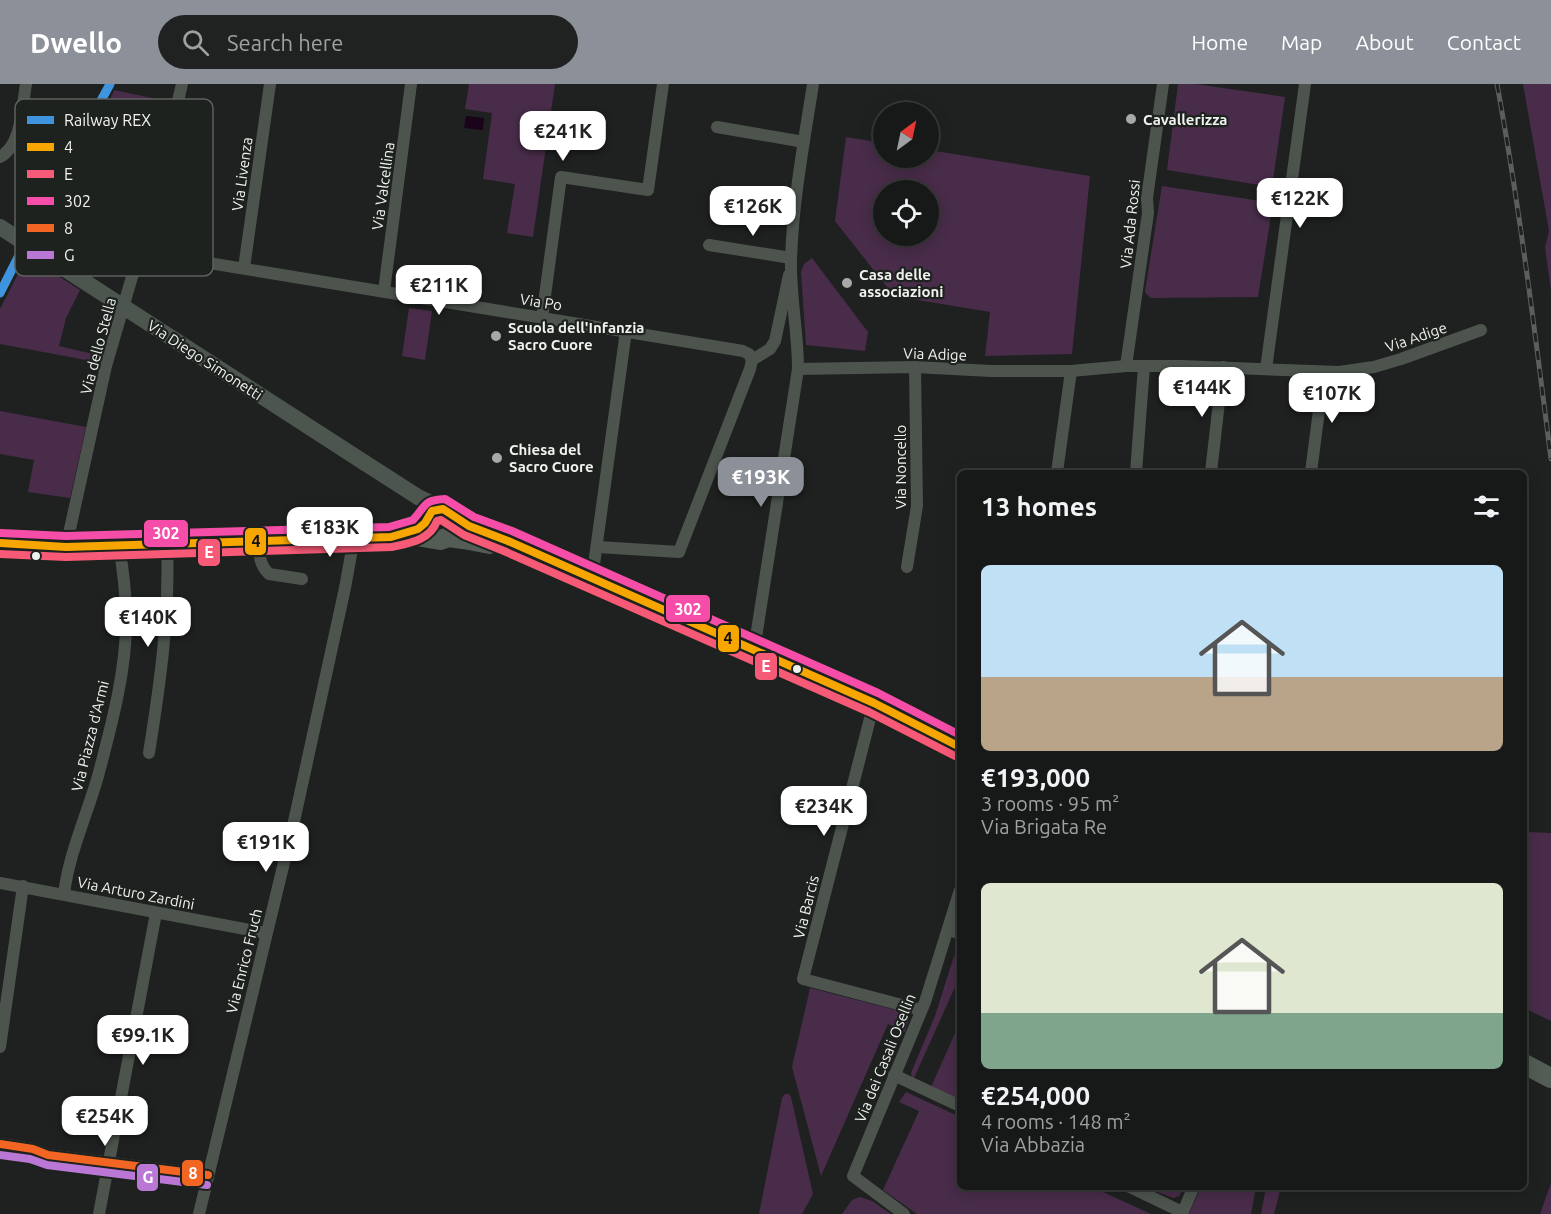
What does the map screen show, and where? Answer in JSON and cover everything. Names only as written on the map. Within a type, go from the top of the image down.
[{"type":"main road","name":"Via Diego Simonetti","points":[[0,227],[15,237]]},
{"type":"main road","name":"Via Diego Simonetti","points":[[76,276],[411,493],[439,524]]},
{"type":"main road","points":[[0,543],[66,547],[391,537],[439,524],[537,554],[874,702],[957,745]]},
{"type":"main road","points":[[1527,1066],[1551,1078]]},
{"type":"street","points":[[23,99],[26,84]]},
{"type":"street","name":"Via dello Stella","points":[[178,99],[182,84]]},
{"type":"street","name":"Via Livenza","points":[[244,268],[270,84]]},
{"type":"street","name":"Via Valcellina","points":[[384,291],[411,84]]},
{"type":"street","points":[[542,318],[561,177],[648,190],[663,84]]},
{"type":"street","points":[[754,650],[798,369],[798,344],[789,303],[791,260],[793,229],[813,84]]},
{"type":"street","name":"Via Ada Rossi","points":[[1126,366],[1148,213],[1147,198],[1163,84]]},
{"type":"street","points":[[1266,369],[1305,84]]},
{"type":"street","points":[[717,127],[804,142]]},
{"type":"street","points":[[4,154],[15,136]]},
{"type":"street","points":[[709,245],[791,260]]},
{"type":"street","name":"Via Po","points":[[213,263],[743,351],[749,354],[752,360]]},
{"type":"street","name":"Via dello Stella","points":[[66,547],[106,366],[132,276]]},
{"type":"street","points":[[598,547],[679,552],[752,360],[770,349],[789,303]]},
{"type":"street","name":"Via Adige","points":[[798,369],[915,367],[991,371],[1071,371],[1144,366],[1339,372],[1374,367],[1401,359],[1480,330]]},
{"type":"street","points":[[592,579],[626,331]]},
{"type":"street","points":[[775,340],[798,344]]},
{"type":"street","points":[[1136,470],[1144,366]]},
{"type":"street","name":"Via Noncello","points":[[907,567],[917,506],[915,367]]},
{"type":"street","points":[[1211,470],[1223,367]]},
{"type":"street","points":[[1057,470],[1071,371]]},
{"type":"street","points":[[1311,470],[1324,372]]},
{"type":"street","name":"Via Enrico Fruch","points":[[199,1214],[296,817],[347,574],[348,538]]},
{"type":"street","points":[[260,542],[259,557],[269,574],[303,579]]},
{"type":"street","points":[[149,753],[160,684],[167,593],[167,544]]},
{"type":"street","name":"Via Piazza d'Armi","points":[[64,894],[75,843],[98,776],[121,678],[126,618],[119,546]]},
{"type":"street","name":"Via Barcis","points":[[874,702],[803,979],[921,1010]]},
{"type":"street","name":"Via Arturo Zardini","points":[[0,883],[266,933]]},
{"type":"street","points":[[0,1047],[23,886]]},
{"type":"street","name":"Via dei Casali Osellin","points":[[904,1214],[853,1176],[954,932],[957,911]]},
{"type":"street","points":[[99,1214],[156,913]]},
{"type":"street","points":[[894,1075],[957,1105]]},
{"type":"street","points":[[0,1144],[33,1149],[48,1155],[208,1175]]},
{"type":"street","points":[[1136,1190],[1182,1213],[1192,1190]]},
{"type":"shaded area","points":[[469,84],[555,84],[533,237],[507,233],[515,184],[483,179],[492,113],[465,109]]},
{"type":"shaded area","points":[[1178,84],[1195,84],[1285,97],[1272,187],[1167,170]]},
{"type":"shaded area","points":[[1523,84],[1551,84],[1551,291],[1545,247],[1549,231]]},
{"type":"shaded area","points":[[114,90],[157,99],[109,99]]},
{"type":"shaded area","points":[[466,116],[484,118],[483,130],[464,128]]},
{"type":"shaded area","points":[[846,137],[873,141],[873,168],[939,168],[939,152],[1090,176],[1072,354],[985,356],[990,312],[894,296],[835,221]]},
{"type":"shaded area","points":[[1162,186],[1273,203],[1258,297],[1151,298],[1146,294]]},
{"type":"shaded area","points":[[812,258],[868,332],[865,351],[806,345],[801,272],[804,264]]},
{"type":"shaded area","points":[[17,276],[58,276],[80,290],[66,318],[59,346],[106,357],[102,363],[0,344],[0,309]]},
{"type":"shaded area","points":[[409,308],[432,311],[425,360],[402,356]]},
{"type":"shaded area","points":[[0,411],[86,427],[70,498],[28,492],[34,460],[0,454]]},
{"type":"shaded area","points":[[1528,832],[1551,833],[1551,1021],[1527,1009]]},
{"type":"shaded area","points":[[957,954],[957,983],[914,1078],[911,1073],[935,1016],[954,956]]},
{"type":"shaded area","points":[[810,988],[904,1012],[909,1019],[905,1032],[888,1024],[821,1176],[792,1067]]},
{"type":"shaded area","points":[[957,1029],[957,1100],[931,1087]]},
{"type":"shaded area","points":[[906,1092],[957,1116],[957,1190],[1099,1190],[1151,1214],[917,1214],[883,1190],[919,1111],[899,1102]]},
{"type":"shaded area","points":[[785,1094],[791,1097],[813,1194],[802,1214],[759,1214],[782,1098]]},
{"type":"shaded area","points":[[1551,1183],[1551,1214],[1540,1214]]},
{"type":"shaded area","points":[[1153,1190],[1182,1190],[1179,1196],[1173,1198]]},
{"type":"shaded area","points":[[1200,1190],[1255,1190],[1251,1214],[1189,1214]]},
{"type":"shaded area","points":[[1265,1190],[1280,1190],[1274,1214],[1261,1214]]},
{"type":"shaded area","points":[[860,1197],[872,1201],[891,1214],[842,1214],[852,1200]]},
{"type":"railway","points":[[1497,84],[1520,225],[1551,459]]},
{"type":"rail line","name":"REX","points":[[102,99],[110,84]]},
{"type":"rail line","name":"REX","points":[[0,293],[15,263]]},
{"type":"transit line","name":"302","points":[[1,533],[66,536],[389,527],[413,520],[429,502],[445,499],[474,517],[512,531],[878,693],[957,733]]},
{"type":"transit line","name":"4","points":[[0,543],[66,547],[391,537],[418,529],[425,523],[432,511],[443,509],[469,526],[508,541],[874,703],[957,745]]},
{"type":"transit line","name":"E","points":[[0,554],[66,557],[392,547],[424,537],[430,533],[437,521],[441,520],[464,535],[869,712],[955,756]]},
{"type":"transit line","name":"8","points":[[0,1144],[33,1149],[48,1155],[208,1175]]},
{"type":"transit line","name":"G","points":[[0,1155],[30,1159],[47,1165],[207,1185]]},
{"type":"place","name":"Cavallerizza","points":[[1131,119]]},
{"type":"place","name":"Casa delle associazioni","points":[[847,283]]},
{"type":"place","name":"Scuola dell'Infanzia Sacro Cuore","points":[[496,336]]},
{"type":"place","name":"Chiesa del Sacro Cuore","points":[[497,458]]}]
